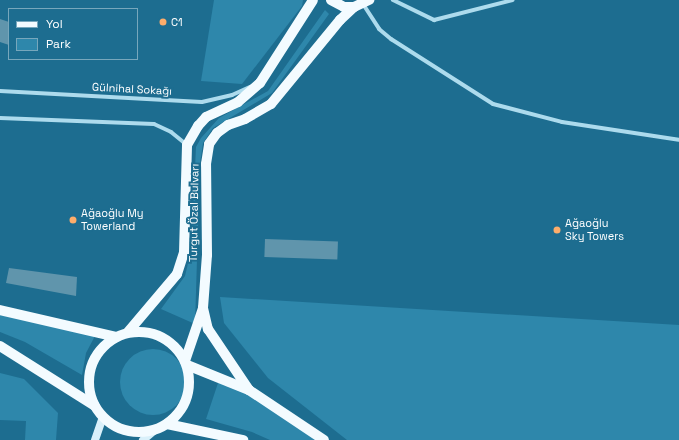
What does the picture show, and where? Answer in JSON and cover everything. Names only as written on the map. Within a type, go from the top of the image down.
[{"type":"main road","name":"Turgut Özal Bulvarı","points":[[128,332],[177,274],[184,253],[187,146],[198,126],[206,117],[238,102],[260,83],[313,0]]},
{"type":"main road","points":[[331,0],[344,7],[362,4]]},
{"type":"main road","name":"Turgut Özal Bulvarı","points":[[186,363],[203,308],[207,255],[206,164],[209,144],[217,133],[228,125],[245,119],[271,104],[340,20],[362,4]]},
{"type":"main road","points":[[203,308],[208,329],[249,390]]},
{"type":"main road","points":[[0,310],[116,336]]},
{"type":"main road","name":"Turgut Özal Bulvarı","points":[[140,331],[164,338],[174,345],[186,363],[190,387],[187,398],[176,417],[167,424],[155,430],[127,431],[103,417],[95,406],[89,391],[89,375],[100,350],[116,336],[128,332],[140,331]]},
{"type":"main road","points":[[0,346],[95,406]]},
{"type":"main road","points":[[186,363],[249,390],[324,440]]},
{"type":"main road","points":[[94,440],[103,417]]},
{"type":"main road","points":[[167,424],[243,440]]},
{"type":"main road","points":[[143,440],[155,430]]},
{"type":"street","points":[[393,0],[434,20],[513,0]]},
{"type":"street","points":[[362,4],[379,29],[493,104],[562,122],[679,140]]},
{"type":"street","name":"Gülnihal Sokağı","points":[[0,91],[202,102],[232,95],[260,83]]},
{"type":"street","points":[[0,118],[154,124],[171,132],[187,146]]},
{"type":"green space","points":[[214,0],[303,0],[302,6],[242,84],[201,81]]},
{"type":"green space","points":[[325,10],[329,14],[272,93],[213,128],[203,143],[200,163],[195,324],[161,309],[185,276],[191,251],[196,147],[201,138],[219,118],[268,91]]},
{"type":"green space","points":[[220,297],[679,325],[679,440],[347,440],[268,378],[224,323]]},
{"type":"green space","points":[[0,315],[96,334],[86,353],[82,375],[25,342],[0,332]]},
{"type":"green space","points":[[153,349],[166,352],[176,359],[183,369],[186,382],[183,395],[176,405],[166,412],[153,415],[140,412],[130,405],[123,395],[120,382],[123,369],[130,359],[140,352]]},
{"type":"green space","points":[[0,373],[24,379],[58,413],[56,440],[25,440],[26,421],[0,420]]},
{"type":"green space","points":[[219,380],[273,407],[319,440],[270,440],[252,432],[206,419]]},
{"type":"shaded area","points":[[0,19],[8,22],[8,45],[0,42]]},
{"type":"shaded area","points":[[265,239],[338,242],[337,260],[264,257]]},
{"type":"shaded area","points":[[9,268],[77,277],[76,296],[6,283]]},
{"type":"place","name":"C1","points":[[163,22]]},
{"type":"place","name":"Ağaoğlu My Towerland","points":[[73,220]]},
{"type":"place","name":"Ağaoğlu Sky Towers","points":[[557,230]]}]
